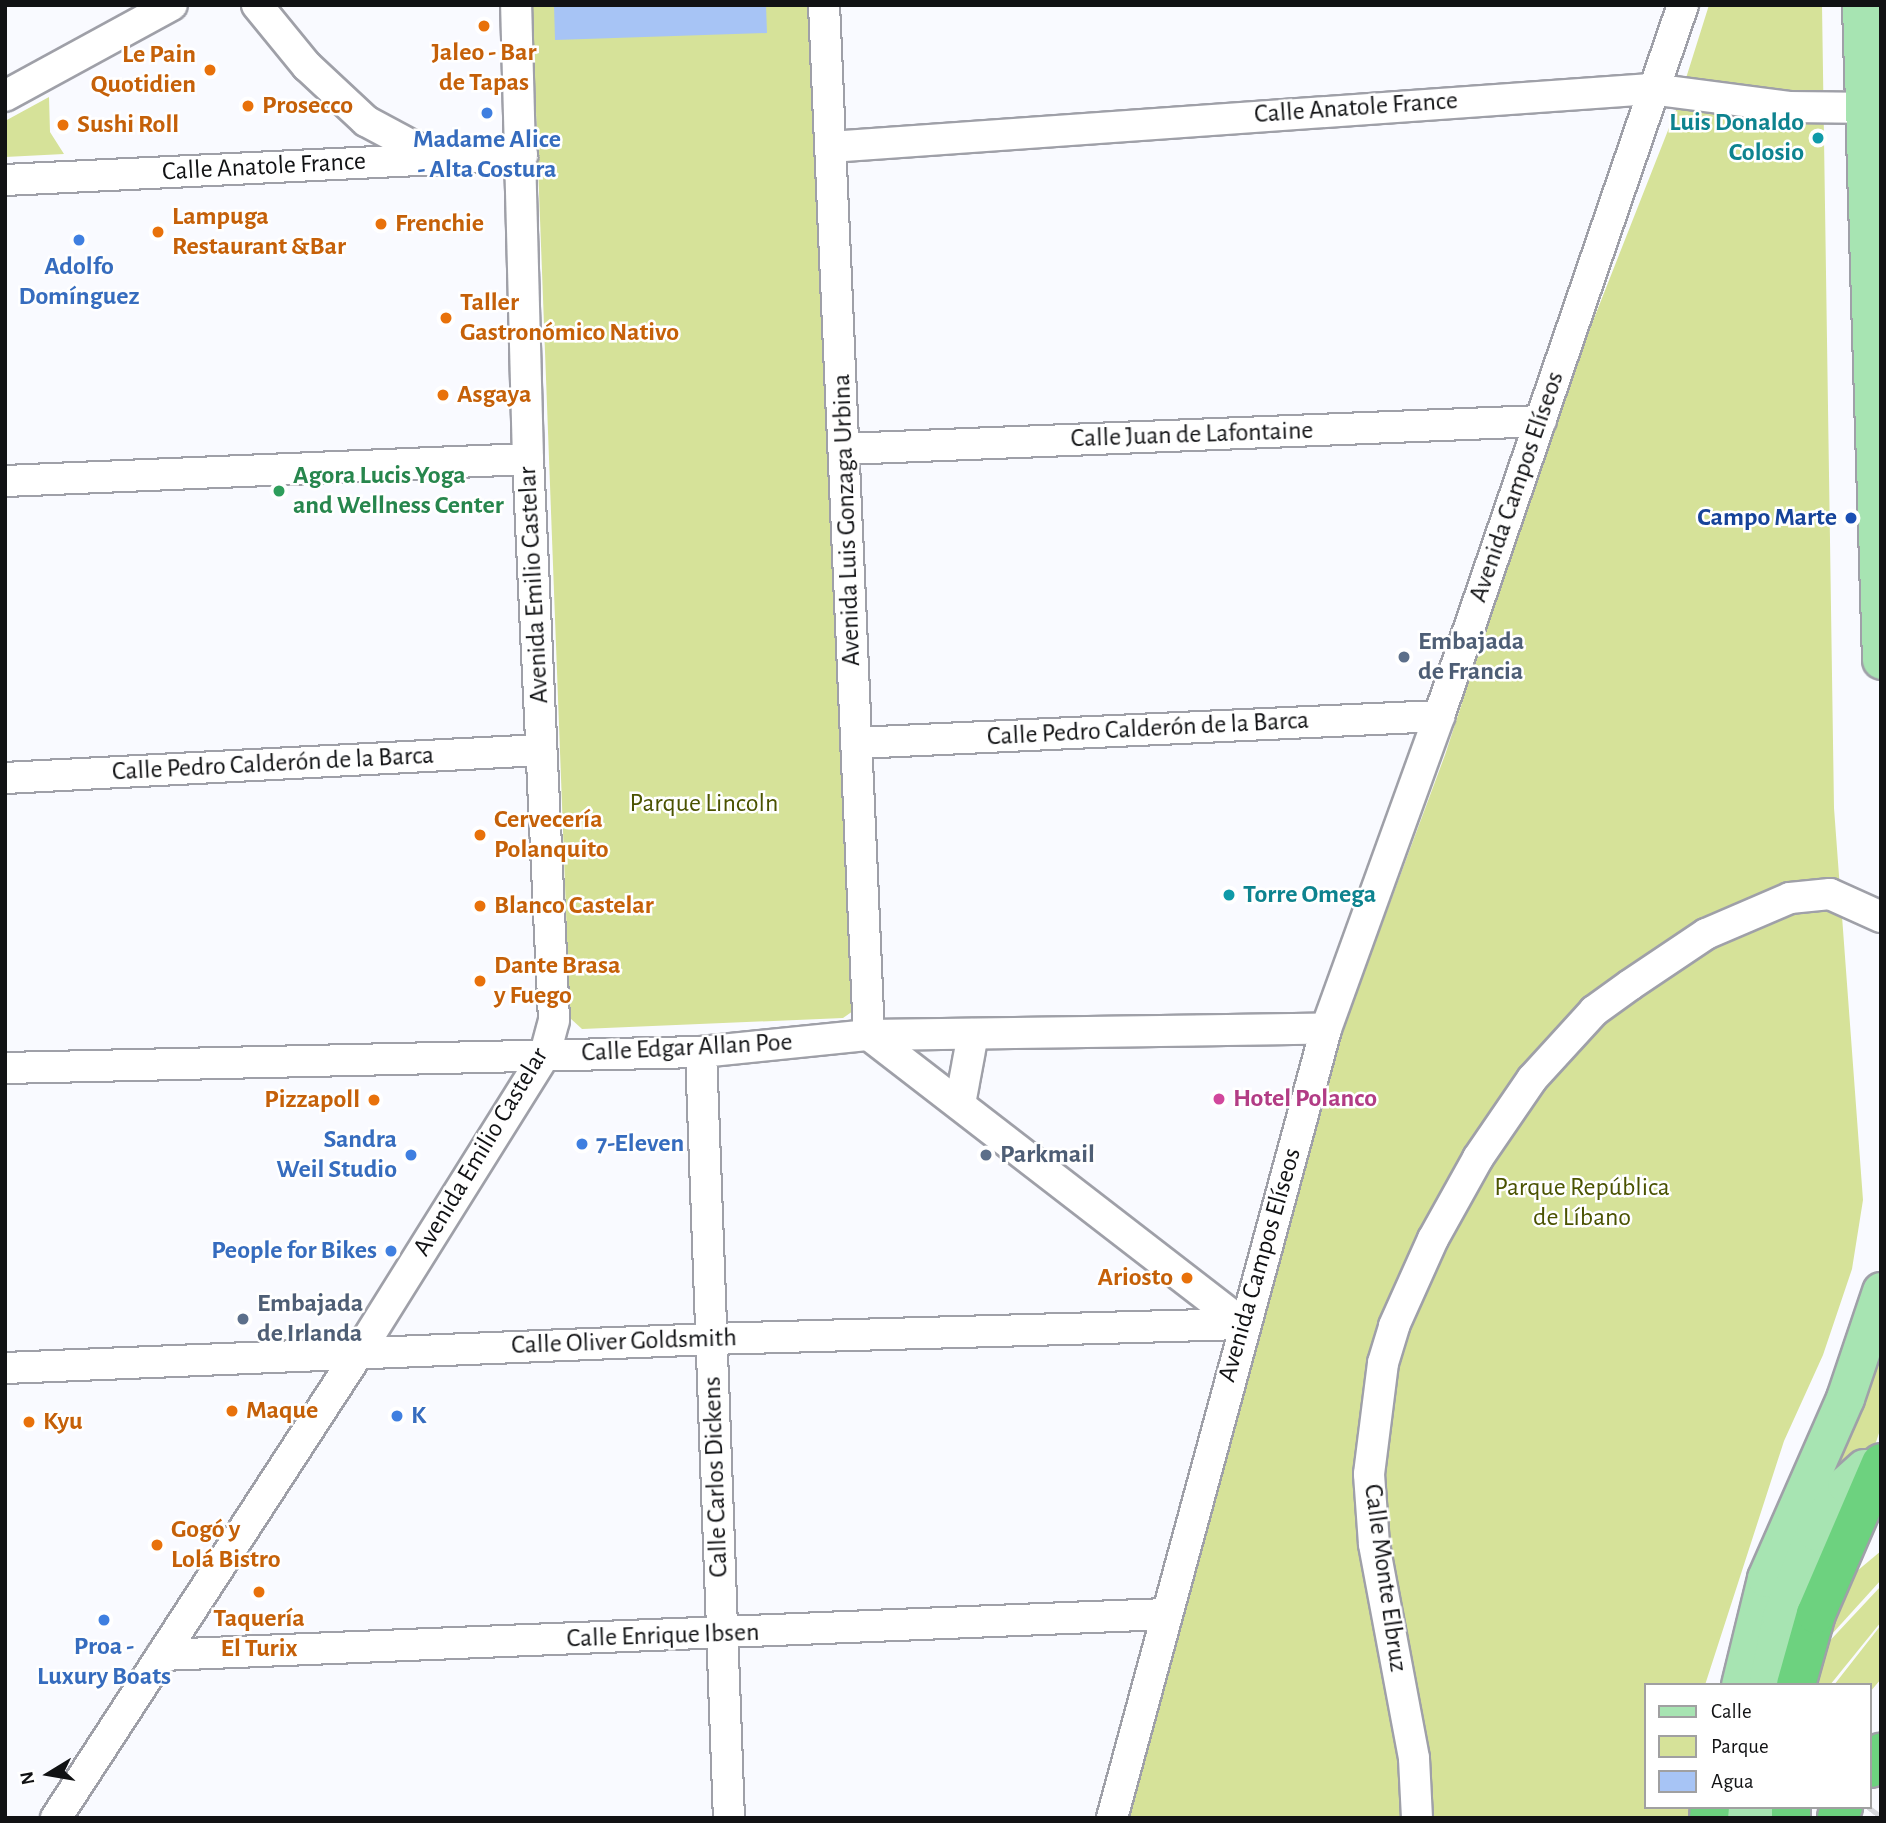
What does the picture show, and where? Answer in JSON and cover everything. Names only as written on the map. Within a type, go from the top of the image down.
[{"type":"highway","points":[[1797,1683],[1824,1594],[1872,1466]]},
{"type":"main road","points":[[1861,5],[1872,108],[1881,660]]},
{"type":"main road","points":[[1740,1683],[1766,1578],[1845,1398],[1878,1302]]},
{"type":"main road","points":[[1768,1683],[1781,1617],[1815,1531],[1846,1484],[1872,1466]]},
{"type":"street","points":[[5,96],[172,5]]},
{"type":"street","points":[[257,5],[307,66],[366,121],[438,159]]},
{"type":"street","name":"Avenida Emilio Castelar","points":[[56,1818],[359,1352],[545,1054],[554,1020],[528,459],[516,5]]},
{"type":"street","name":"Avenida Luis Gonzaga Urbina","points":[[824,5],[869,1035]]},
{"type":"street","name":"Avenida Campos Elíseos","points":[[1112,1818],[1164,1614],[1326,1029],[1439,716],[1651,89],[1683,5]]},
{"type":"street","name":"Calle Anatole France","points":[[830,147],[1651,89],[1789,107],[1872,108]]},
{"type":"street","name":"Calle Anatole France","points":[[5,180],[522,155]]},
{"type":"street","name":"Calle Juan de Lafontaine","points":[[844,449],[1540,421]]},
{"type":"street","points":[[5,481],[528,459]]},
{"type":"street","name":"Calle Pedro Calderón de la Barca","points":[[856,743],[1439,716]]},
{"type":"street","name":"Calle Pedro Calderón de la Barca","points":[[5,778],[541,750]]},
{"type":"street","name":"Calle Monte Elbruz","points":[[1417,1818],[1414,1758],[1374,1544],[1369,1474],[1382,1363],[1394,1326],[1433,1239],[1478,1158],[1532,1079],[1594,1011],[1630,985],[1717,928],[1790,898],[1830,894],[1881,917]]},
{"type":"street","name":"Calle Edgar Allan Poe","points":[[5,1068],[701,1052],[869,1035],[1326,1029]]},
{"type":"street","points":[[960,1104],[973,1034]]},
{"type":"street","points":[[869,1035],[1243,1324]]},
{"type":"street","name":"Calle Carlos Dickens","points":[[701,1052],[729,1818]]},
{"type":"street","name":"Calle Oliver Goldsmith","points":[[5,1368],[711,1339],[1243,1324]]},
{"type":"street","name":"Calle Enrique Ibsen","points":[[162,1655],[1164,1614]]},
{"type":"green space","name":"Parque Lincoln","points":[[532,5],[813,5],[853,1011],[843,1018],[582,1029],[570,1018]]},
{"type":"green space","name":"Parque República de Líbano","points":[[1709,5],[1822,5],[1834,808],[1863,1200],[1852,1269],[1823,1355],[1784,1441],[1706,1683],[1644,1683],[1644,1809],[1690,1809],[1691,1818],[1118,1818],[1342,1032],[1445,755],[1556,415],[1676,110]]},
{"type":"green space","points":[[49,97],[50,132],[64,154],[5,157],[5,121]]},
{"type":"green space","points":[[1881,1356],[1881,1427],[1874,1448],[1828,1486],[1840,1445]]},
{"type":"green space","points":[[1881,1551],[1881,1580],[1822,1645],[1845,1581]]},
{"type":"green space","points":[[1881,1586],[1881,1622],[1832,1683],[1814,1683],[1823,1648]]},
{"type":"green space","points":[[1881,1625],[1881,1679],[1872,1690],[1872,1683],[1836,1683]]},
{"type":"water","points":[[554,5],[766,5],[767,33],[555,40]]},
{"type":"tunnel","points":[[1878,1818],[1881,1814]]},
{"type":"place","name":"Jaleo - Bar de Tapas","points":[[484,26]]},
{"type":"place","name":"Le Pain Quotidien","points":[[210,70]]},
{"type":"place","name":"Prosecco","points":[[248,106]]},
{"type":"place","name":"Madame Alice - Alta Costura","points":[[487,113]]},
{"type":"place","name":"Sushi Roll","points":[[63,125]]},
{"type":"place","name":"Luis Donaldo Colosio","points":[[1818,138]]},
{"type":"place","name":"Frenchie","points":[[381,224]]},
{"type":"place","name":"Lampuga Restaurant &Bar","points":[[158,232]]},
{"type":"place","name":"Adolfo Domínguez","points":[[79,240]]},
{"type":"place","name":"Taller Gastronómico Nativo","points":[[446,318]]},
{"type":"place","name":"Asgaya","points":[[443,395]]},
{"type":"place","name":"Agora Lucis Yoga and Wellness Center","points":[[279,491]]},
{"type":"place","name":"Campo Marte","points":[[1851,518]]},
{"type":"place","name":"Embajada de Francia","points":[[1404,657]]},
{"type":"place","name":"Cervecería Polanquito","points":[[480,835]]},
{"type":"place","name":"Torre Omega","points":[[1229,895]]},
{"type":"place","name":"Blanco Castelar","points":[[480,906]]},
{"type":"place","name":"Dante Brasa y Fuego","points":[[480,981]]},
{"type":"place","name":"Hotel Polanco","points":[[1219,1099]]},
{"type":"place","name":"Pizzapoll","points":[[374,1100]]},
{"type":"place","name":"7-Eleven","points":[[582,1144]]},
{"type":"place","name":"Sandra Weil Studio","points":[[411,1155]]},
{"type":"place","name":"Parkmail","points":[[986,1155]]},
{"type":"place","name":"People for Bikes","points":[[391,1251]]},
{"type":"place","name":"Ariosto","points":[[1187,1278]]},
{"type":"place","name":"Embajada de Irlanda","points":[[243,1319]]},
{"type":"place","name":"Maque","points":[[232,1411]]},
{"type":"place","name":"K","points":[[397,1416]]},
{"type":"place","name":"Kyu","points":[[29,1422]]},
{"type":"place","name":"Gogó y Lolá Bistro","points":[[157,1545]]},
{"type":"place","name":"Taquería El Turix","points":[[259,1592]]},
{"type":"place","name":"Proa - Luxury Boats","points":[[104,1620]]}]
